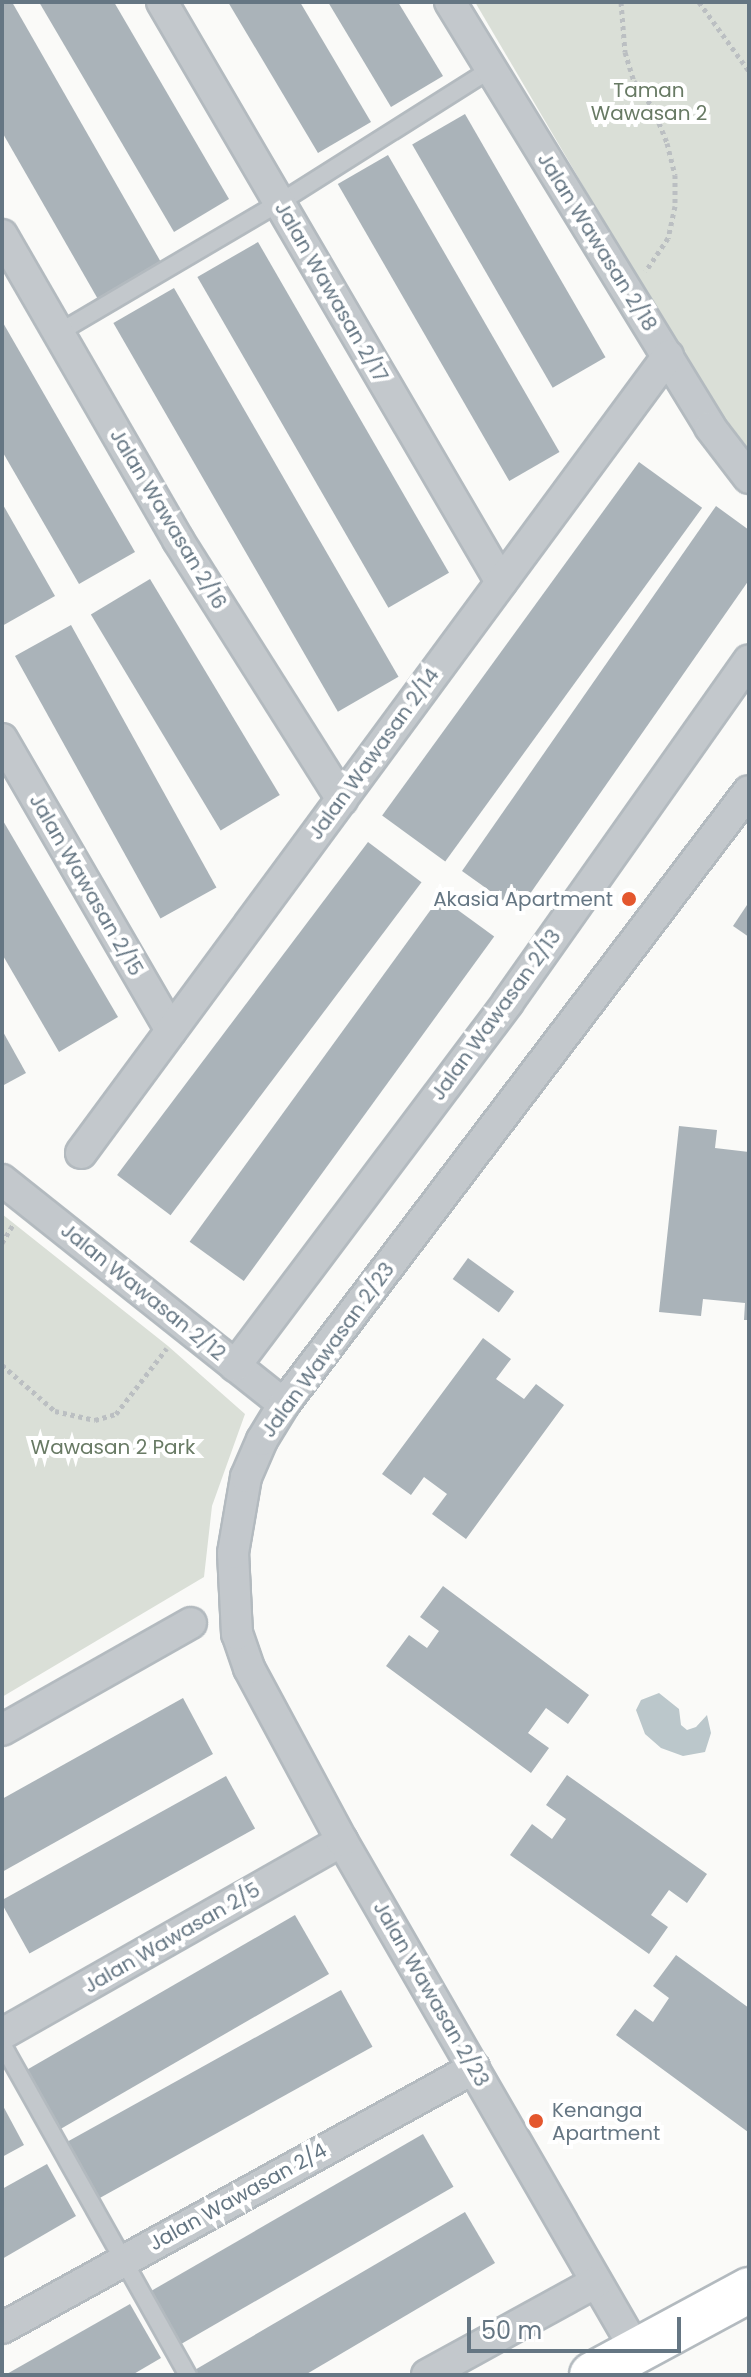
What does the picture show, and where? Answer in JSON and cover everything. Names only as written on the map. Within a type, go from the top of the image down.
[{"type":"street","name":"Jalan Wawasan 2/17","points":[[162,2],[501,582]]},
{"type":"street","name":"Jalan Wawasan 2/18","points":[[450,2],[710,427],[749,478]]},
{"type":"street","name":"Jalan Wawasan 2/16","points":[[2,235],[178,540],[342,799]]},
{"type":"street","name":"Jalan Wawasan 2/14","points":[[81,1153],[668,356]]},
{"type":"street","name":"Jalan Wawasan 2/13","points":[[235,1366],[508,1002],[749,660]]},
{"type":"street","name":"Jalan Wawasan 2/15","points":[[2,739],[171,1031]]},
{"type":"street","name":"Jalan Wawasan 2/23","points":[[636,2350],[342,1841],[249,1668],[237,1634],[233,1593],[237,1512],[246,1477],[262,1440],[284,1404],[749,791]]},
{"type":"street","name":"Jalan Wawasan 2/12","points":[[2,1180],[284,1404]]},
{"type":"street","points":[[2,1730],[191,1623]]},
{"type":"street","name":"Jalan Wawasan 2/5","points":[[2,2034],[342,1841]]},
{"type":"street","name":"Jalan Wawasan 2/4","points":[[2,2328],[474,2068]]},
{"type":"street","points":[[427,2375],[596,2282]]},
{"type":"street","points":[[592,2375],[749,2290]]},
{"type":"lane","points":[[58,333],[279,203],[489,70]]},
{"type":"lane","points":[[2,2044],[188,2375]]},
{"type":"path","points":[[621,2],[625,52],[634,81],[653,108],[675,175],[675,206],[668,238],[645,273]]},
{"type":"path","points":[[699,2],[749,71]]},
{"type":"path","points":[[2,1365],[55,1411],[95,1420],[116,1414],[185,1325]]},
{"type":"green space","name":"Taman Wawasan 2","points":[[475,2],[749,2],[749,462],[742,456]]},
{"type":"green space","name":"Wawasan 2 Park","points":[[2,1214],[168,1346],[245,1414],[212,1506],[204,1577],[2,1697]]},
{"type":"shaded area","points":[[659,1693],[679,1709],[681,1725],[687,1730],[696,1727],[707,1715],[711,1733],[705,1752],[683,1756],[661,1748],[645,1734],[636,1710],[641,1700]]},
{"type":"building","points":[[2,2],[12,2],[162,264],[99,301],[2,132]]},
{"type":"building","points":[[39,2],[114,2],[229,199],[174,232]]},
{"type":"building","points":[[228,2],[300,2],[371,122],[318,153]]},
{"type":"building","points":[[328,2],[398,2],[443,76],[391,107]]},
{"type":"building","points":[[465,114],[606,357],[553,388],[412,144]]},
{"type":"building","points":[[388,155],[560,452],[509,481],[338,184]]},
{"type":"building","points":[[258,242],[449,573],[388,608],[197,277]]},
{"type":"building","points":[[174,288],[398,677],[338,712],[113,323]]},
{"type":"building","points":[[2,321],[135,552],[79,584],[2,451]]},
{"type":"building","points":[[639,462],[702,508],[445,861],[382,816]]},
{"type":"building","points":[[2,503],[55,596],[2,626]]},
{"type":"building","points":[[716,506],[749,530],[749,580],[518,911],[462,871]]},
{"type":"building","points":[[150,579],[280,795],[221,831],[91,615]]},
{"type":"building","points":[[71,625],[216,887],[160,918],[15,656]]},
{"type":"building","points":[[2,819],[118,1017],[59,1052],[2,954]]},
{"type":"building","points":[[368,842],[422,882],[171,1215],[117,1175]]},
{"type":"building","points":[[440,897],[494,936],[244,1281],[190,1242]]},
{"type":"building","points":[[749,902],[749,937],[733,926]]},
{"type":"building","points":[[2,1030],[26,1073],[2,1086]]},
{"type":"building","points":[[679,1126],[717,1130],[715,1148],[749,1152],[749,1320],[744,1320],[745,1303],[703,1299],[701,1316],[659,1312]]},
{"type":"building","points":[[468,1258],[514,1292],[499,1313],[453,1279]]},
{"type":"building","points":[[483,1338],[511,1359],[496,1379],[524,1399],[536,1384],[564,1405],[466,1539],[432,1514],[447,1494],[424,1477],[411,1495],[382,1474]]},
{"type":"building","points":[[443,1586],[589,1695],[568,1724],[546,1708],[528,1733],[549,1748],[531,1773],[386,1666],[409,1635],[427,1648],[439,1631],[420,1617]]},
{"type":"building","points":[[183,1698],[213,1754],[2,1872],[2,1799]]},
{"type":"building","points":[[567,1775],[707,1874],[687,1903],[669,1890],[651,1915],[668,1927],[649,1954],[510,1855],[532,1824],[552,1839],[566,1819],[546,1805]]},
{"type":"building","points":[[226,1776],[255,1828],[29,1954],[2,1900]]},
{"type":"building","points":[[295,1915],[329,1974],[60,2129],[26,2070]]},
{"type":"building","points":[[676,1955],[749,2008],[748,2132],[616,2035],[635,2009],[653,2022],[669,1998],[653,1986]]},
{"type":"building","points":[[341,1990],[373,2047],[96,2200],[65,2143]]},
{"type":"building","points":[[2,2104],[24,2145],[2,2157]]},
{"type":"building","points":[[423,2134],[454,2187],[180,2345],[149,2292]]},
{"type":"building","points":[[47,2164],[76,2216],[2,2259],[2,2189]]},
{"type":"building","points":[[465,2212],[495,2263],[305,2375],[195,2375],[193,2371]]},
{"type":"building","points":[[130,2304],[161,2358],[132,2375],[5,2375]]},
{"type":"place","name":"Akasia Apartment","points":[[629,899]]},
{"type":"place","name":"Kenanga Apartment","points":[[536,2121]]}]
